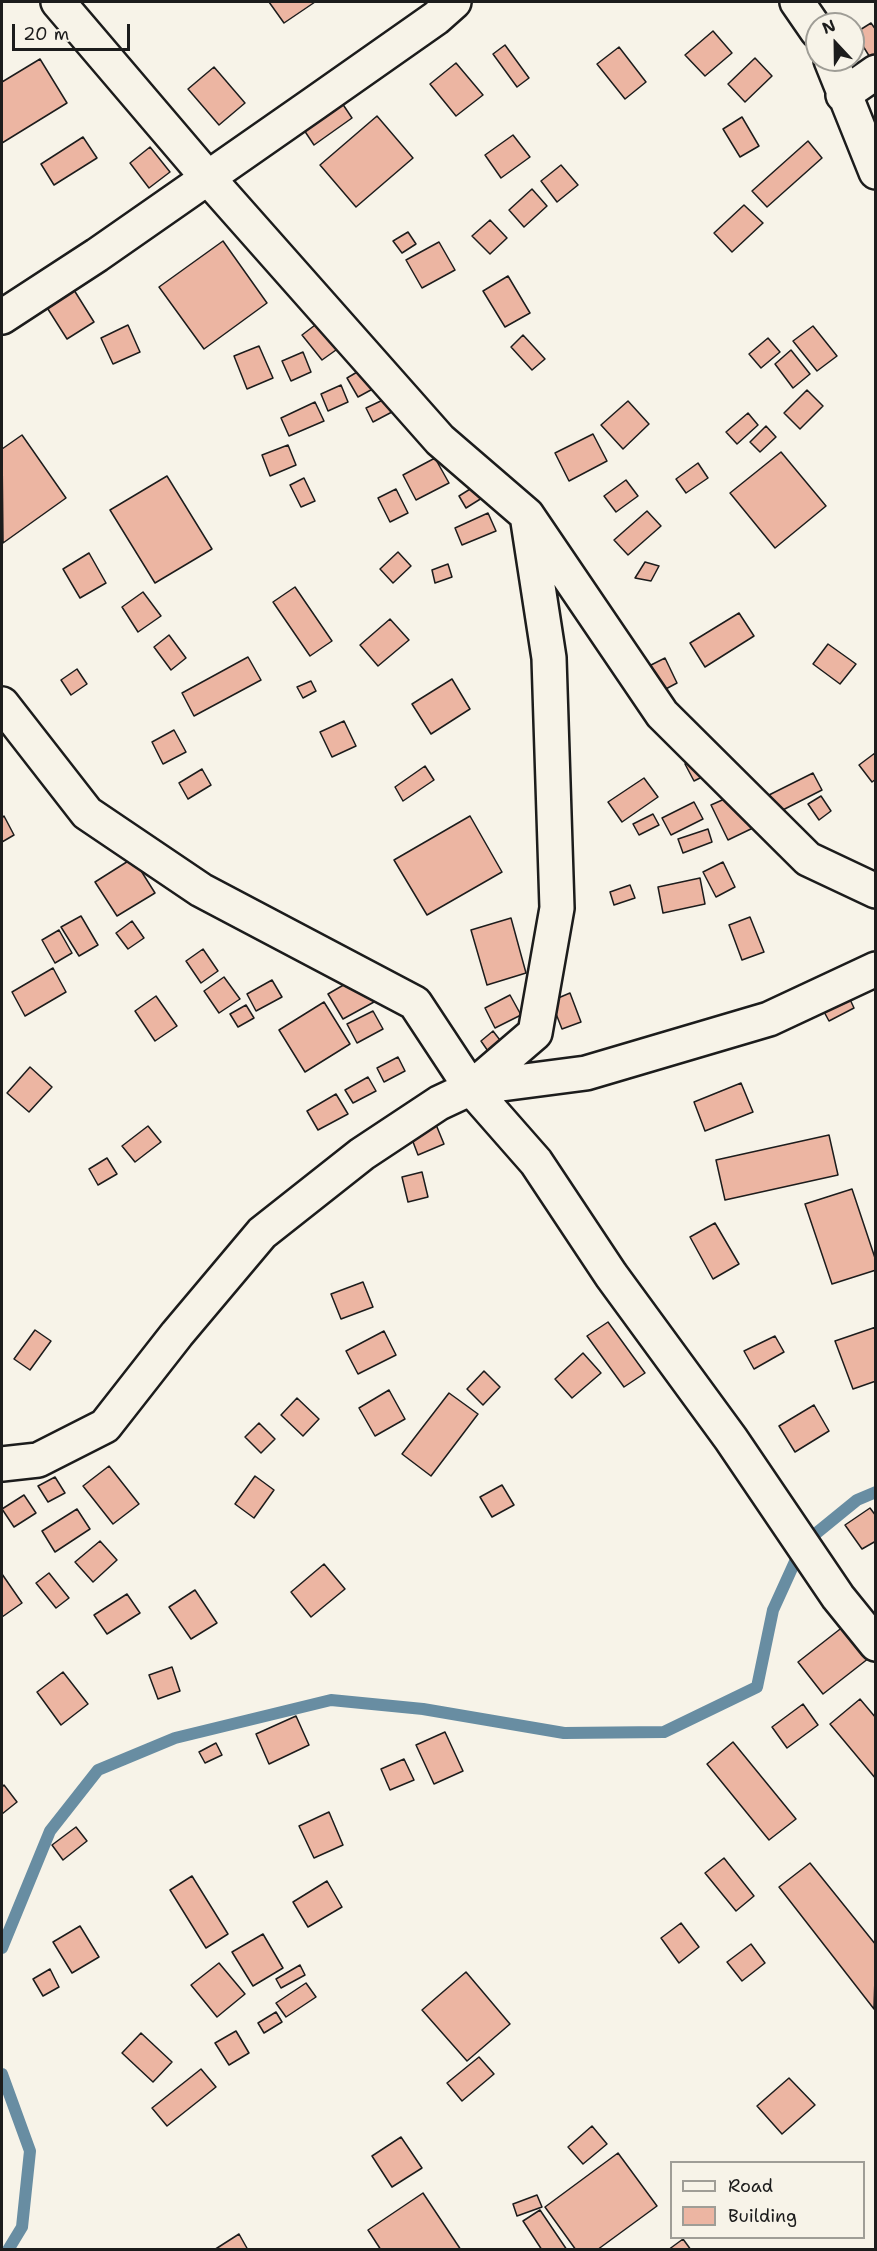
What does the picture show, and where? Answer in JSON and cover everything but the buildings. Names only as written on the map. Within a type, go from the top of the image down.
[{"type":"street","points":[[58,2],[208,178],[440,440],[527,515],[662,714],[808,859],[876,891]]},
{"type":"street","points":[[2,317],[208,178],[438,7]]},
{"type":"street","points":[[835,72],[876,172]]},
{"type":"street","points":[[843,95],[876,72]]},
{"type":"street","points":[[2,1464],[38,1460],[105,1426],[177,1334],[262,1233],[362,1154],[439,1103],[471,1088],[535,1034],[557,908],[549,658],[527,515]]},
{"type":"street","points":[[2,704],[87,813],[201,890],[415,1003],[471,1088],[536,1162],[611,1275],[731,1439],[838,1597],[876,1644]]},
{"type":"street","points":[[471,1088],[586,1073],[769,1018],[876,969]]},
{"type":"waterway","points":[[2,1948],[50,1831],[98,1770],[175,1738],[331,1700],[423,1709],[564,1733],[664,1732],[757,1687],[773,1610],[803,1544],[857,1500],[876,1492]]},
{"type":"waterway","points":[[2,2074],[30,2151],[22,2227],[8,2250]]}]
